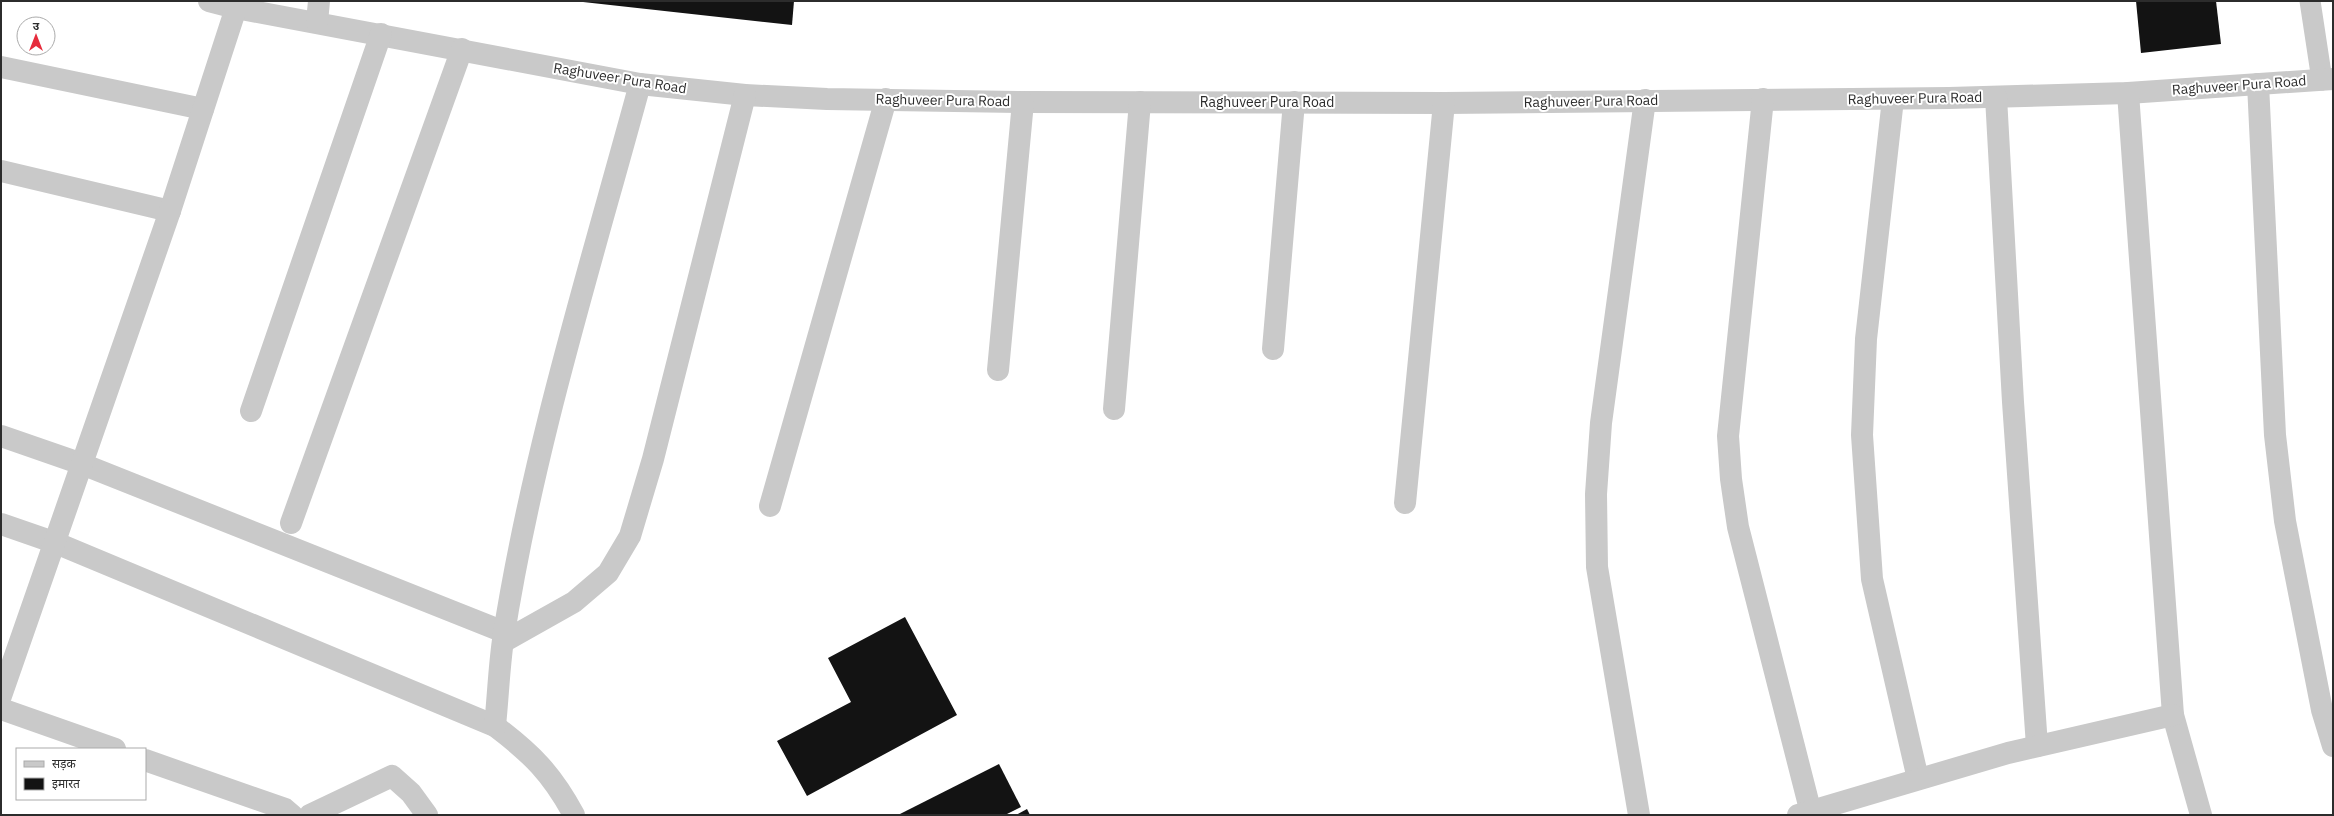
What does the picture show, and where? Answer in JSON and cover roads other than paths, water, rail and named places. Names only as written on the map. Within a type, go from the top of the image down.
[{"type":"street","name":"Raghuveer Pura Road","points":[[209,1],[236,8],[318,11],[381,34],[640,84],[745,96],[1023,102],[1444,103],[1645,100],[1893,99],[2128,93],[2327,80]]},
{"type":"street","points":[[1,696],[56,543],[170,211],[236,8]]},
{"type":"street","points":[[251,411],[381,34]]},
{"type":"street","points":[[291,523],[462,49]]},
{"type":"street","points":[[1,67],[203,109]]},
{"type":"street","points":[[496,726],[503,637],[516,562],[553,402],[640,84]]},
{"type":"street","points":[[2258,84],[2275,435],[2285,521],[2327,708],[2333,746]]},
{"type":"street","points":[[2128,93],[2173,715],[2201,815]]},
{"type":"street","points":[[1,436],[82,464],[503,637],[574,602],[608,573],[630,536],[653,459],[745,96]]},
{"type":"street","points":[[1996,97],[2014,409],[2038,746]]},
{"type":"street","points":[[770,506],[886,99]]},
{"type":"street","points":[[1763,99],[1728,436],[1738,527],[1804,812],[2038,746],[2173,715]]},
{"type":"street","points":[[1893,99],[1866,339],[1862,435],[1872,579],[1918,779]]},
{"type":"street","points":[[1639,815],[1597,568],[1596,494],[1601,423],[1645,100]]},
{"type":"street","points":[[998,370],[1023,102]]},
{"type":"street","points":[[1114,409],[1140,102]]},
{"type":"street","points":[[1273,349],[1294,102]]},
{"type":"street","points":[[1404,503],[1444,103]]},
{"type":"street","points":[[1,171],[170,211]]},
{"type":"street","points":[[1,524],[56,543],[496,726],[530,753],[548,772],[574,815]]},
{"type":"street","points":[[1,709],[112,748]]},
{"type":"street","points":[[146,760],[285,809],[292,815]]},
{"type":"street","points":[[310,815],[392,776],[411,793],[427,815]]},
{"type":"lane","points":[[2310,1],[2327,80]]}]
